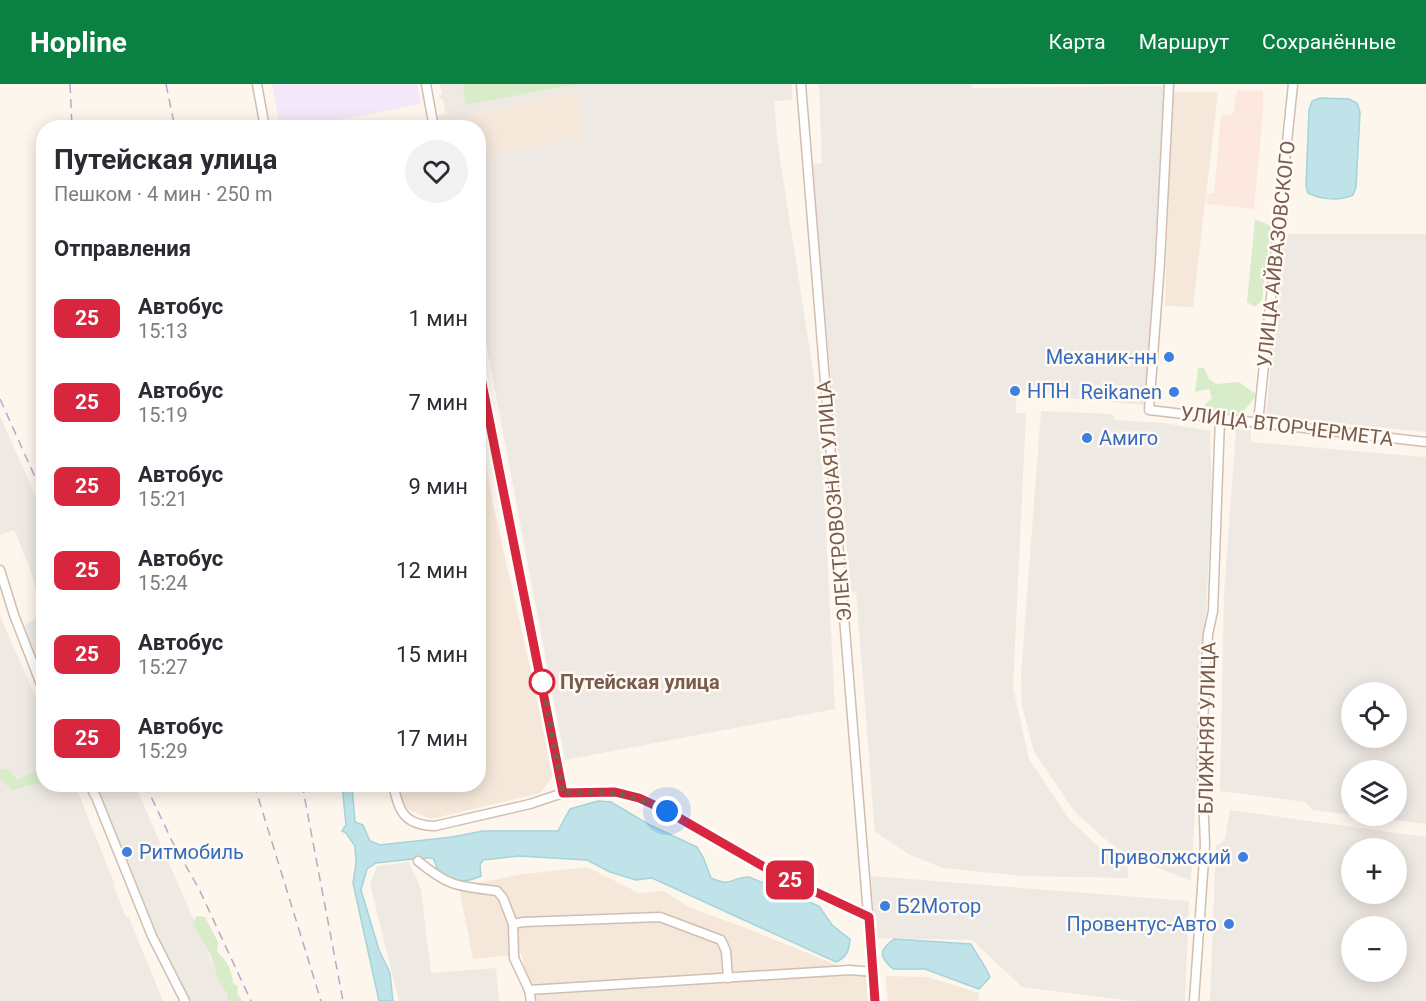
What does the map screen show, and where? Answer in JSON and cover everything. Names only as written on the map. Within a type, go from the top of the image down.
[{"type":"street","points":[[256,84],[263,120]]},
{"type":"street","points":[[426,84],[433,120]]},
{"type":"street","name":"ЭЛЕКТРОВОЗНАЯ УЛИЦА","points":[[801,84],[875,1001]]},
{"type":"street","name":"УЛИЦА ВТОРЧЕРМЕТА","points":[[1169,84],[1160,262],[1149,410],[1426,442]]},
{"type":"street","name":"УЛИЦА АЙВАЗОВСКОГО","points":[[1258,423],[1293,84]]},
{"type":"street","points":[[486,403],[563,793]]},
{"type":"street","name":"БЛИЖНЯЯ УЛИЦА","points":[[1194,1001],[1205,846],[1203,722],[1208,634],[1213,611],[1220,418]]},
{"type":"street","points":[[0,570],[14,615],[36,671]]},
{"type":"street","points":[[93,792],[152,936],[184,1001]]},
{"type":"street","points":[[395,792],[398,808],[412,821],[435,826],[530,804],[563,793],[615,792],[646,801],[773,872],[869,917]]},
{"type":"street","points":[[418,861],[438,878],[453,885],[497,891],[503,898],[513,924],[514,958],[529,990],[531,1001]]},
{"type":"street","points":[[513,924],[660,916],[721,940],[726,951],[728,978]]},
{"type":"street","points":[[529,990],[850,970],[874,972]]},
{"type":"shaded area","points":[[272,84],[417,84],[421,104],[338,120],[279,120]]},
{"type":"shaded area","points":[[440,84],[463,84],[465,95],[477,102],[585,84],[792,84],[792,100],[774,101],[778,146],[820,415],[835,709],[565,760],[486,343],[486,156],[583,135],[577,92],[461,118],[446,114],[443,99],[440,99],[439,95],[442,94]]},
{"type":"shaded area","points":[[819,84],[971,84],[973,88],[1164,86],[1157,291],[1146,405],[1075,399],[1030,390],[1016,391],[1016,413],[1026,413],[1013,688],[1029,759],[1070,820],[1101,849],[1128,865],[1128,878],[1022,876],[943,868],[910,855],[875,832],[856,592],[851,591],[815,208],[813,164],[822,163]]},
{"type":"shaded area","points":[[1237,90],[1263,91],[1254,209],[1206,204],[1207,194],[1214,193],[1221,116],[1233,114]]},
{"type":"shaded area","points":[[577,92],[583,135],[486,157],[486,120],[438,120],[437,116],[446,114],[461,118]]},
{"type":"shaded area","points":[[1172,92],[1218,92],[1193,307],[1165,306]]},
{"type":"shaded area","points":[[1283,234],[1426,234],[1426,432],[1266,416]]},
{"type":"shaded area","points":[[1041,411],[1112,414],[1115,420],[1164,423],[1210,431],[1212,500],[1191,881],[1128,856],[1104,838],[1075,812],[1034,752],[1022,705],[1021,673]]},
{"type":"shaded area","points":[[0,416],[36,497],[36,591],[30,568],[14,530],[0,535]]},
{"type":"shaded area","points":[[1236,429],[1251,430],[1251,442],[1426,457],[1426,824],[1407,822],[1407,760],[1341,760],[1341,814],[1313,810],[1305,802],[1220,791],[1224,594]]},
{"type":"shaded area","points":[[486,464],[554,774],[541,793],[431,819],[409,810],[403,802],[401,792],[486,792]]},
{"type":"shaded area","points":[[0,616],[36,698],[36,792],[78,792],[115,885],[114,888],[126,917],[129,918],[163,1001],[0,1001]]},
{"type":"shaded area","points":[[36,618],[36,659],[25,625]]},
{"type":"shaded area","points":[[95,792],[138,792],[229,1001],[187,1001],[159,945]]},
{"type":"shaded area","points":[[1230,810],[1426,837],[1426,1001],[1210,1001],[1216,846],[1225,839]]},
{"type":"shaded area","points":[[409,862],[421,890],[431,973],[496,968],[499,1001],[399,1001],[370,885],[377,866]]},
{"type":"shaded area","points":[[587,867],[639,893],[664,891],[688,907],[845,968],[866,969],[868,1001],[529,1001],[522,954],[473,959],[459,887],[517,875]]},
{"type":"shaded area","points":[[871,876],[1189,901],[1185,1001],[1134,1001],[1022,987],[972,940],[875,938]]},
{"type":"shaded area","points":[[885,976],[927,977],[979,993],[978,1001],[888,1001]]},
{"type":"green space","points":[[463,84],[585,84],[465,105]]},
{"type":"green space","points":[[1255,219],[1271,226],[1262,300],[1255,307],[1247,302]]},
{"type":"green space","points":[[1198,368],[1204,368],[1209,379],[1216,384],[1239,382],[1257,395],[1241,414],[1202,413],[1202,408],[1212,398],[1209,389],[1195,392]]},
{"type":"green space","points":[[7,768],[17,780],[36,771],[36,784],[12,790],[0,779],[0,770]]},
{"type":"green space","points":[[196,916],[205,917],[218,942],[217,952],[228,966],[233,983],[238,986],[237,993],[242,1001],[229,1001],[227,998],[211,956],[193,924]]},
{"type":"water","points":[[1320,98],[1349,99],[1357,103],[1360,112],[1356,187],[1353,195],[1348,197],[1330,199],[1319,197],[1308,193],[1306,186],[1309,110],[1312,101]]},
{"type":"water","points":[[343,792],[353,792],[355,822],[363,825],[370,841],[380,845],[483,831],[558,831],[570,809],[598,801],[611,802],[648,824],[697,847],[711,878],[728,882],[749,877],[819,906],[832,925],[850,939],[848,950],[843,958],[836,962],[652,878],[636,880],[610,872],[587,860],[519,856],[483,860],[480,865],[481,876],[459,881],[443,876],[433,858],[376,863],[367,869],[361,890],[379,950],[390,973],[393,1001],[379,1001],[353,883],[356,863],[355,846],[342,831],[346,825]]},
{"type":"water","points":[[894,939],[971,944],[990,977],[979,989],[925,969],[893,969],[882,954],[885,947]]},
{"type":"railway","points":[[70,84],[72,120]]},
{"type":"railway","points":[[166,84],[173,120]]},
{"type":"railway","points":[[0,399],[36,479]]},
{"type":"railway","points":[[149,792],[173,843],[199,889],[251,1001]]},
{"type":"railway","points":[[256,792],[321,1001]]},
{"type":"railway","points":[[304,792],[343,1001]]},
{"type":"bus line","name":"25","points":[[486,403],[563,793],[615,792],[639,798],[667,811],[773,872],[869,917],[875,1001]]},
{"type":"place","name":"Механик-нн","points":[[1169,357]]},
{"type":"place","name":"НПН","points":[[1015,391]]},
{"type":"place","name":"Reikanen","points":[[1174,392]]},
{"type":"place","name":"Амиго","points":[[1087,438]]},
{"type":"place","name":"Путейская улица","points":[[542,682]]},
{"type":"place","name":"Ритмобиль","points":[[127,852]]},
{"type":"place","name":"Приволжский","points":[[1243,857]]},
{"type":"place","name":"Б2Мотор","points":[[885,906]]},
{"type":"place","name":"Провентус-Авто","points":[[1229,924]]},
{"type":"route","points":[[542,682],[563,793],[615,792],[639,798],[667,811]]}]
